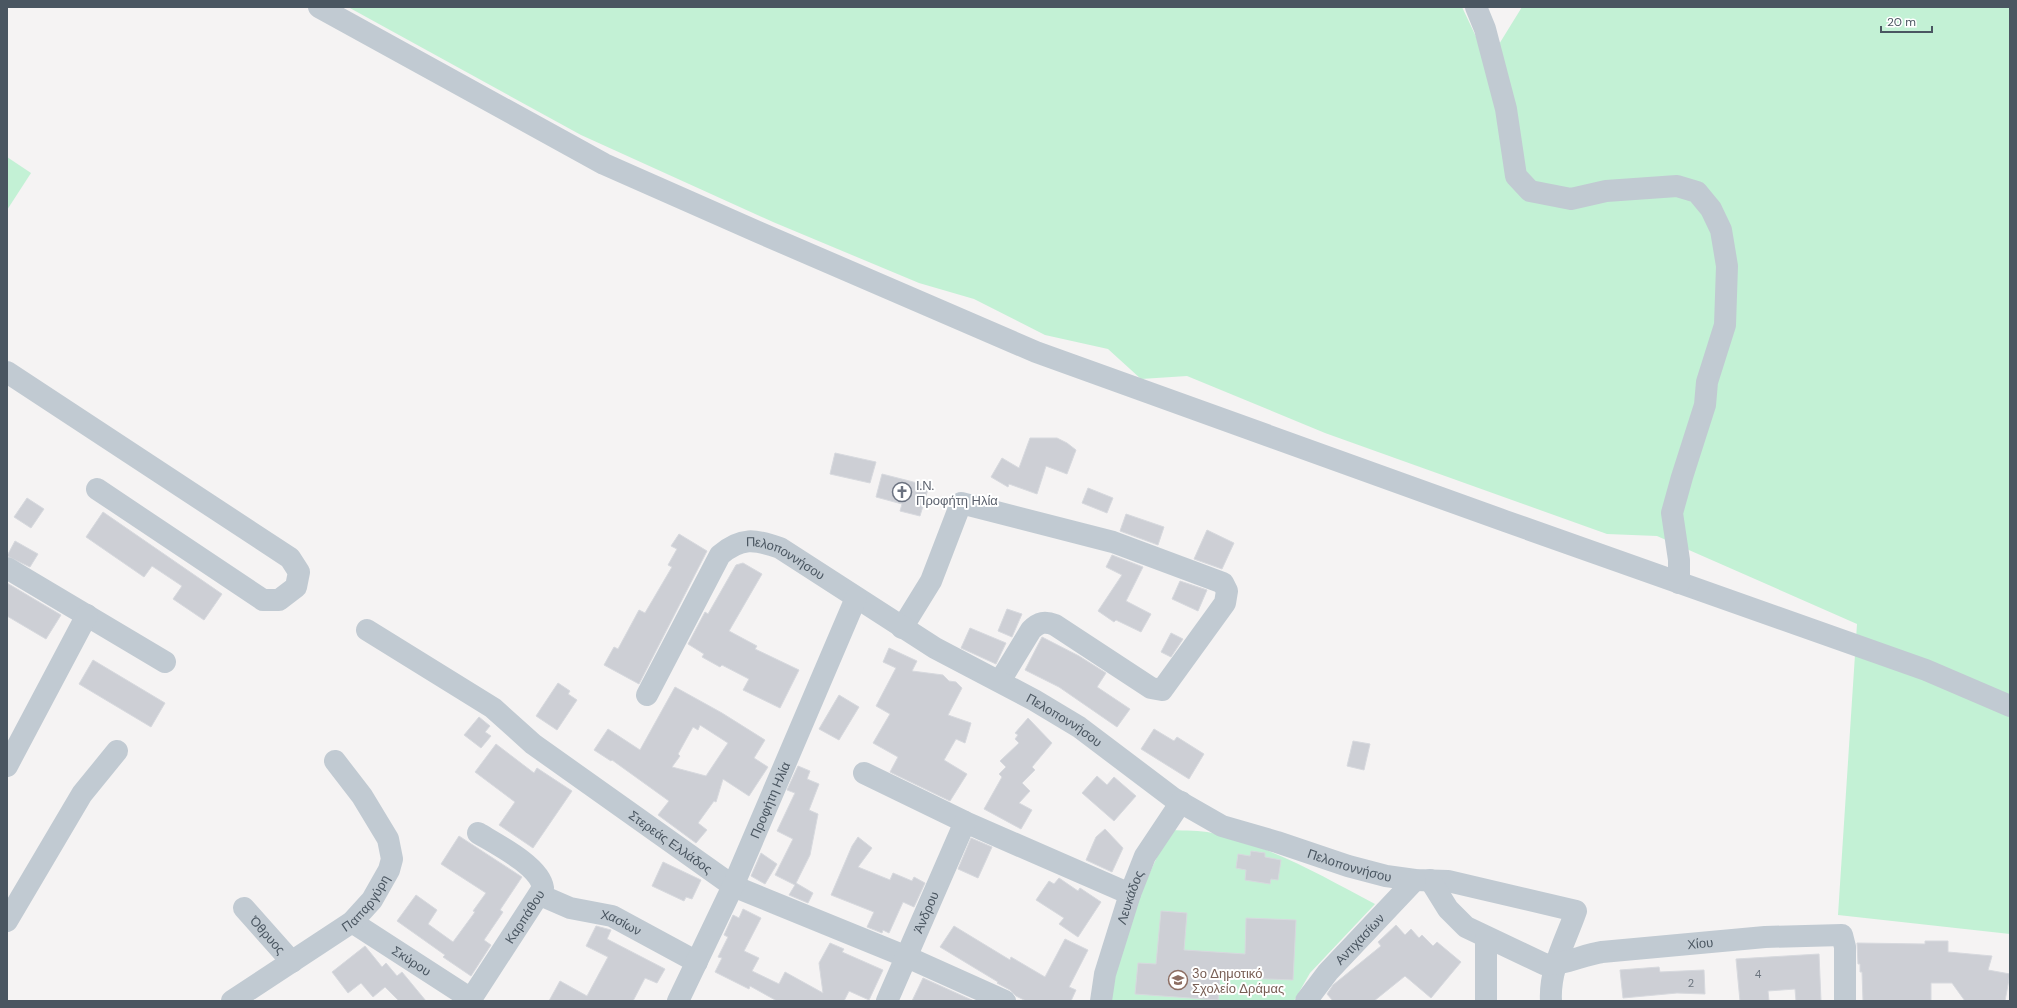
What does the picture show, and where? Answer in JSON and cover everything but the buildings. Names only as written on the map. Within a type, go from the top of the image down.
[{"type":"street","points":[[319,7],[604,164],[1036,352],[1678,583],[1926,670],[2010,706]]},
{"type":"street","points":[[1476,7],[1485,29],[1506,109],[1516,176],[1530,191],[1571,199],[1606,191],[1677,186],[1697,192],[1711,209],[1721,230],[1727,266],[1725,325],[1707,382],[1705,405],[1672,513],[1679,560],[1678,583]]},
{"type":"street","points":[[7,372],[290,558],[298,572],[296,587],[279,600],[263,600],[97,489]]},
{"type":"street","points":[[902,628],[931,581],[961,503],[1113,542],[1223,583],[1227,591],[1225,603],[1162,690],[1151,688],[1055,625],[1047,622],[1036,625],[1031,630],[1000,682]]},
{"type":"street","name":"Πελοποννήσου","points":[[647,695],[720,555],[732,545],[746,541],[762,541],[780,548],[902,628],[949,656],[1000,682],[1090,734],[1181,802],[1214,822],[1230,829],[1277,842],[1361,870],[1386,876],[1448,881],[1576,911],[1556,964]]},
{"type":"street","points":[[7,568],[165,662]]},
{"type":"street","name":"Προφήτη Ηλία","points":[[678,1001],[733,886],[856,598]]},
{"type":"street","points":[[7,766],[87,615]]},
{"type":"street","name":"Στερεάς Ελλάδος","points":[[367,630],[493,708],[533,744],[733,886],[906,957],[1005,1001]]},
{"type":"street","points":[[7,921],[82,794],[117,751]]},
{"type":"street","name":"Παπαργύρη","points":[[232,1001],[352,922],[372,900],[391,865],[392,852],[388,839],[366,802],[335,761]]},
{"type":"street","points":[[864,773],[965,822],[1130,894]]},
{"type":"street","name":"Λευκάδος","points":[[1101,1001],[1105,974],[1130,894],[1145,856],[1181,802]]},
{"type":"street","name":"Άνδρου","points":[[887,1001],[965,822]]},
{"type":"street","name":"Καρπάθου","points":[[471,999],[540,895],[543,888],[542,882],[528,866],[478,833]]},
{"type":"street","points":[[1423,880],[1454,916],[1466,927],[1537,963],[1556,964],[1550,981],[1551,1001]]},
{"type":"street","name":"Αντιχασίων","points":[[1306,1001],[1328,972],[1423,880]]},
{"type":"street","name":"Χασίων","points":[[540,895],[565,907],[612,916],[697,962]]},
{"type":"street","name":"Όθρυος","points":[[244,908],[292,962]]},
{"type":"street","name":"Σκύρου","points":[[352,922],[471,999]]},
{"type":"street","name":"Χίου","points":[[1556,964],[1580,956],[1602,952],[1765,937],[1842,935],[1844,939],[1845,1001]]},
{"type":"street","points":[[1486,938],[1486,1001]]},
{"type":"green space","points":[[348,7],[1462,7],[1488,62],[1522,7],[2010,7],[2010,934],[1838,915],[1857,624],[1657,536],[1607,534],[1325,433],[1187,376],[1141,379],[1108,349],[1045,335],[974,299],[919,283],[773,222],[581,135]]},
{"type":"green space","points":[[7,157],[31,173],[7,210]]},
{"type":"green space","points":[[1172,830],[1207,832],[1255,846],[1296,863],[1375,904],[1310,973],[1294,1001],[1108,1001],[1129,919],[1161,848]]},
{"type":"place","name":"Ι.Ν. Προφήτη Ηλία","points":[[902,492]]},
{"type":"place","name":"3ο Δημοτικό Σχολείο Δράμας","points":[[1178,980]]}]
